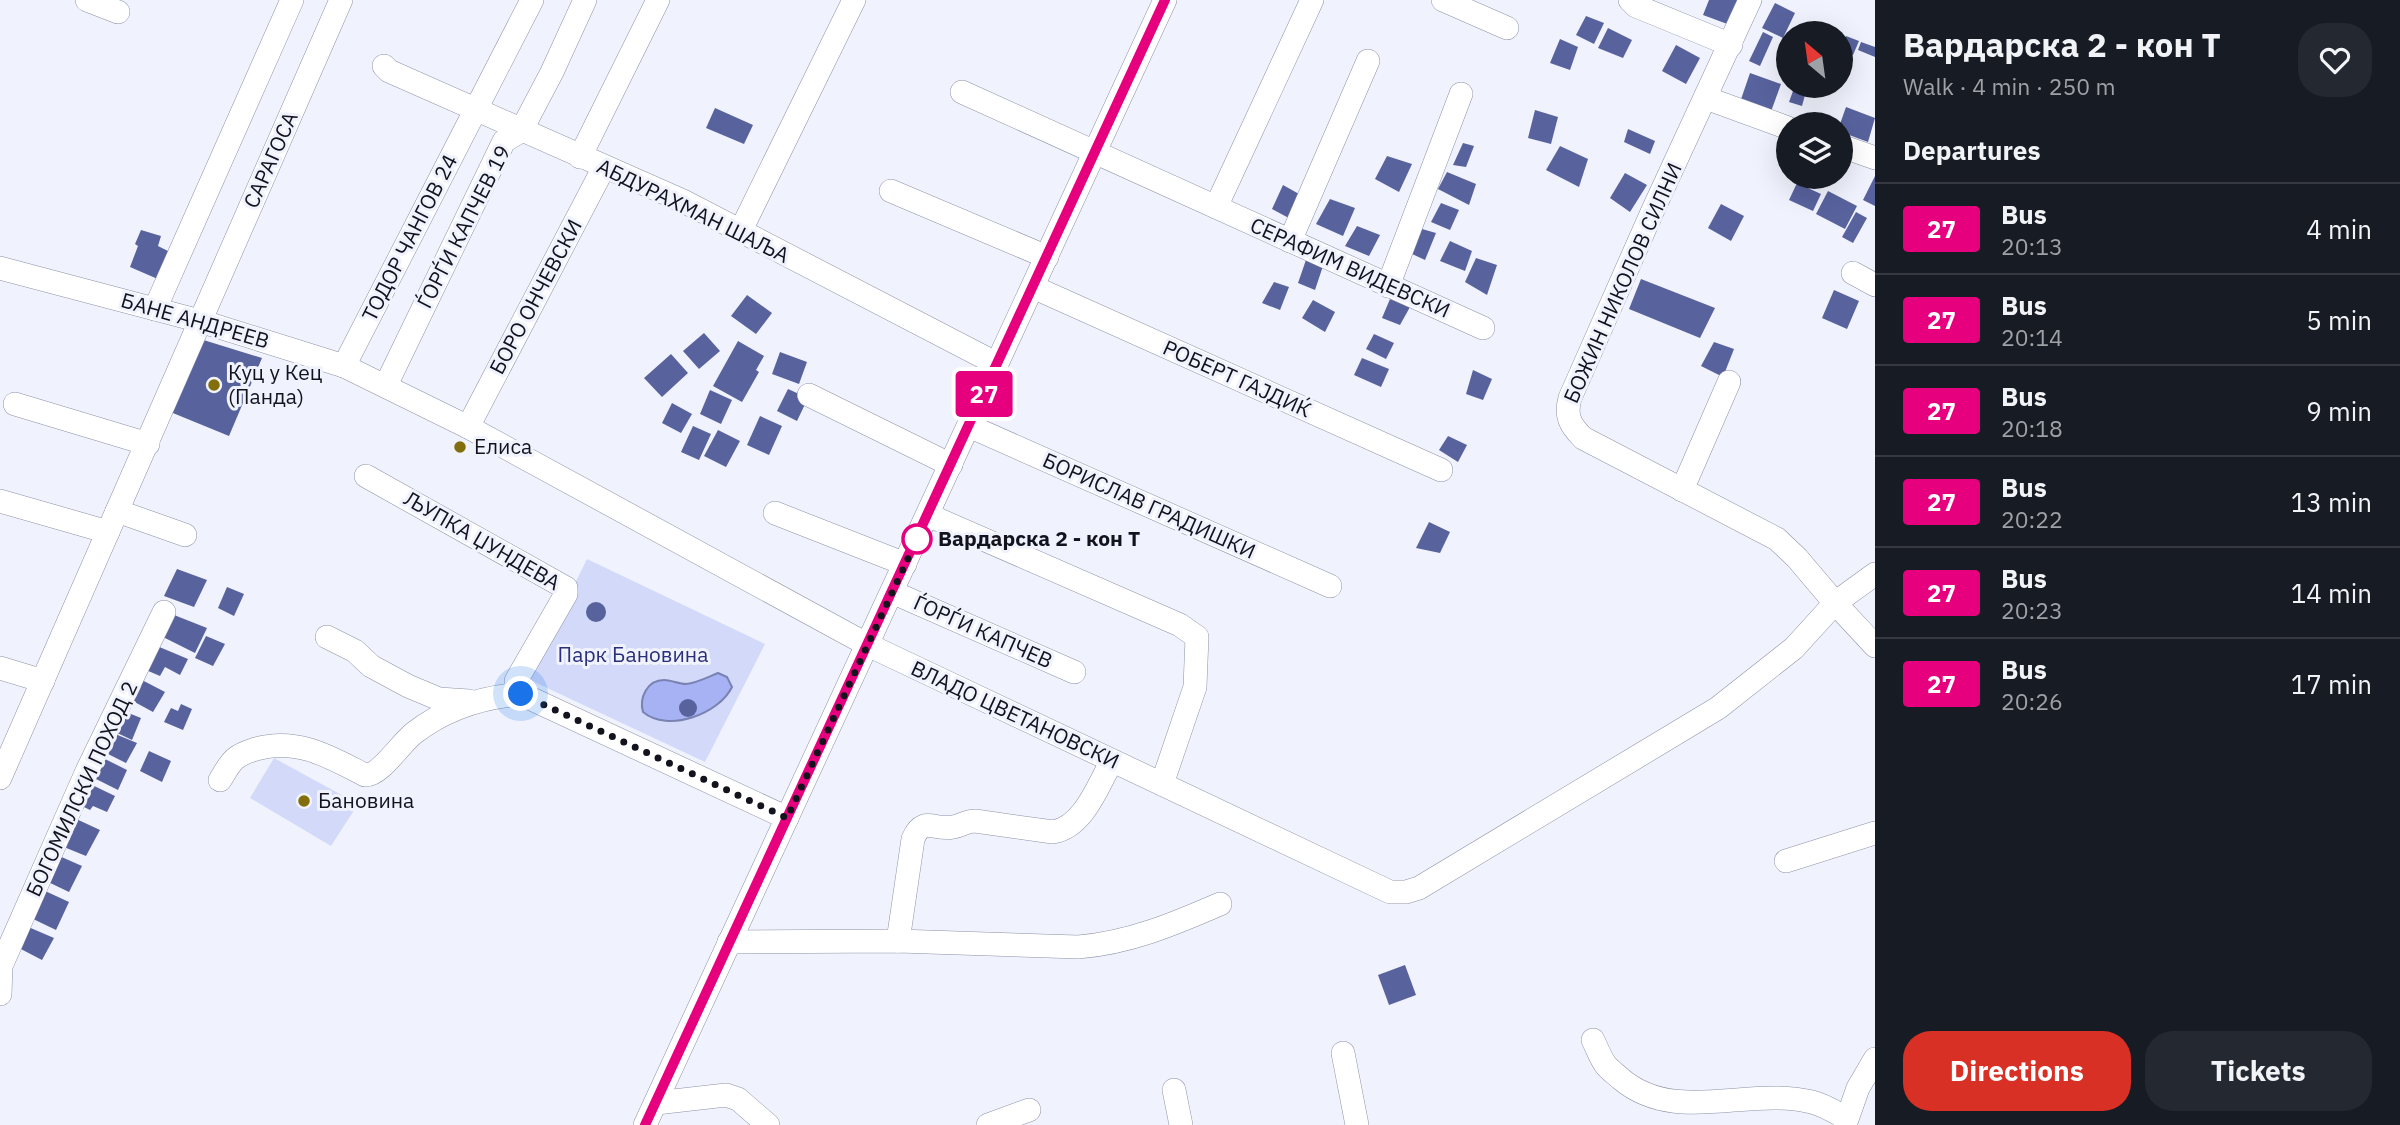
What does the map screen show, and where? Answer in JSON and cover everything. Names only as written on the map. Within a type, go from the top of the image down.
[{"type":"street","points":[[87,0],[118,12]]},
{"type":"street","points":[[155,309],[292,0]]},
{"type":"street","name":"САРАГОСА","points":[[3,765],[148,444],[341,0]]},
{"type":"street","name":"ТОДОР ЧАНГОВ 24","points":[[344,366],[532,0]]},
{"type":"street","name":"ЃОРЃИ КАПЧЕВ 19","points":[[386,385],[504,141],[521,131],[585,0]]},
{"type":"street","points":[[580,157],[658,0]]},
{"type":"street","points":[[741,230],[854,0]]},
{"type":"street","name":"ЃОРЃИ КАПЧЕВ","points":[[645,1125],[1165,0]]},
{"type":"street","points":[[1216,207],[1312,0]]},
{"type":"street","points":[[1443,0],[1507,28]]},
{"type":"street","points":[[1630,0],[1636,6],[1731,45]]},
{"type":"street","name":"БОЖИН НИКОЛОВ СИЛНИ","points":[[1750,0],[1648,222],[1566,410],[1568,421],[1583,438],[1777,539],[1797,558],[1835,604],[1873,638]]},
{"type":"street","points":[[1290,241],[1368,61]]},
{"type":"street","name":"АБДУРАХМАН ШАЉА","points":[[384,66],[389,71],[476,111],[683,201],[998,365]]},
{"type":"street","name":"СЕРАФИМ ВИДЕВСКИ","points":[[962,92],[1483,328]]},
{"type":"street","points":[[1388,286],[1461,94]]},
{"type":"street","points":[[1706,98],[1776,124]]},
{"type":"street","points":[[1853,150],[1875,158]]},
{"type":"street","name":"БОРО ОНЧЕВСКИ","points":[[468,426],[604,167]]},
{"type":"street","points":[[891,191],[1047,257]]},
{"type":"street","name":"БАНЕ АНДРЕЕВ","points":[[0,268],[200,321],[344,366],[386,385]]},
{"type":"street","points":[[1853,273],[1875,285]]},
{"type":"street","name":"РОБЕРТ ГАЈДИЌ","points":[[1033,287],[1441,470]]},
{"type":"street","points":[[1682,490],[1729,382]]},
{"type":"street","points":[[386,385],[468,426],[868,645]]},
{"type":"street","points":[[809,395],[951,465]]},
{"type":"street","points":[[15,404],[148,444]]},
{"type":"street","name":"БОРИСЛАВ ГРАДИШКИ","points":[[969,426],[1330,586]]},
{"type":"street","name":"ЉУПКА ЏУНДЕВА","points":[[366,475],[566,588],[566,594],[516,681],[516,688],[521,694]]},
{"type":"street","points":[[0,501],[185,535]]},
{"type":"street","points":[[775,513],[905,564]]},
{"type":"street","points":[[928,515],[1180,625],[1197,637],[1195,687],[1162,784]]},
{"type":"street","points":[[1835,604],[1875,574]]},
{"type":"street","name":"ЃОРЃИ КАПЧЕВ","points":[[892,592],[1074,672]]},
{"type":"street","name":"ВЛАДО ЦВЕТАНОВСКИ","points":[[868,645],[1390,892],[1406,892],[1419,888],[1718,708],[1794,648],[1835,604]]},
{"type":"street","name":"БОГОМИЛСКИ ПОХОД 2","points":[[0,966],[88,771],[164,612]]},
{"type":"street","points":[[327,637],[355,651],[384,673],[425,694],[453,701],[479,701]]},
{"type":"street","points":[[0,668],[43,681]]},
{"type":"street","points":[[220,780],[235,758],[274,744],[315,750],[368,776],[379,770],[414,733],[442,715],[490,697],[521,694],[787,818]]},
{"type":"street","points":[[898,941],[913,839],[917,830],[926,825],[948,828],[966,821],[975,821],[1060,831],[1076,820],[1084,810],[1112,761]]},
{"type":"street","points":[[1786,861],[1875,834]]},
{"type":"street","points":[[729,942],[898,941],[1078,947],[1107,945],[1164,929],[1220,904]]},
{"type":"street","points":[[0,966],[0,994]]},
{"type":"street","points":[[1593,1041],[1606,1066],[1629,1086],[1647,1096],[1686,1104],[1784,1098],[1813,1102],[1845,1121],[1858,1088],[1875,1059]]},
{"type":"street","points":[[1343,1053],[1357,1125]]},
{"type":"street","points":[[1174,1090],[1181,1125]]},
{"type":"street","points":[[656,1102],[726,1095],[738,1099],[768,1125]]},
{"type":"street","points":[[988,1125],[1029,1110]]},
{"type":"green space","name":"Парк Бановина","points":[[587,559],[765,644],[705,762],[528,679]]},
{"type":"green space","name":"Бановина","points":[[274,758],[358,804],[331,846],[250,798]]},
{"type":"water","points":[[718,673],[727,677],[732,687],[725,697],[705,712],[666,721],[643,712],[643,696],[653,683],[664,680],[690,683]]},
{"type":"building","points":[[1709,0],[1738,0],[1730,25],[1703,15]]},
{"type":"building","points":[[1775,3],[1795,13],[1791,21],[1776,21],[1776,35],[1762,28]]},
{"type":"building","points":[[1586,16],[1604,23],[1594,44],[1576,35]]},
{"type":"building","points":[[1608,28],[1632,40],[1623,58],[1598,48]]},
{"type":"building","points":[[1763,32],[1773,37],[1760,66],[1749,61]]},
{"type":"building","points":[[1560,39],[1578,47],[1570,70],[1550,63]]},
{"type":"building","points":[[1853,39],[1859,41],[1853,55]]},
{"type":"building","points":[[1861,42],[1875,47],[1875,57],[1858,50]]},
{"type":"building","points":[[1676,45],[1700,58],[1686,84],[1662,71]]},
{"type":"building","points":[[1750,73],[1776,82],[1776,98],[1769,117],[1739,105]]},
{"type":"building","points":[[1790,98],[1804,98],[1802,106],[1789,102]]},
{"type":"building","points":[[1846,107],[1875,118],[1868,142],[1853,136],[1853,112],[1844,112]]},
{"type":"building","points":[[715,108],[753,125],[744,144],[706,128]]},
{"type":"building","points":[[1535,110],[1558,117],[1551,144],[1528,138]]},
{"type":"building","points":[[1628,129],[1655,141],[1650,154],[1624,142]]},
{"type":"building","points":[[1463,143],[1474,146],[1466,167],[1453,165]]},
{"type":"building","points":[[1560,146],[1588,159],[1579,187],[1546,170]]},
{"type":"building","points":[[1387,156],[1412,164],[1399,192],[1375,179]]},
{"type":"building","points":[[1447,172],[1476,184],[1469,205],[1438,189]]},
{"type":"building","points":[[1625,173],[1647,185],[1630,212],[1610,198]]},
{"type":"building","points":[[1875,176],[1875,206],[1863,200]]},
{"type":"building","points":[[1283,185],[1308,199],[1298,223],[1272,209]]},
{"type":"building","points":[[1794,189],[1810,189],[1821,194],[1813,211],[1789,200]]},
{"type":"building","points":[[1828,191],[1857,206],[1845,229],[1816,214]]},
{"type":"building","points":[[1330,199],[1355,208],[1343,236],[1316,224]]},
{"type":"building","points":[[1441,203],[1459,210],[1450,230],[1431,222]]},
{"type":"building","points":[[1721,204],[1744,216],[1731,241],[1708,228]]},
{"type":"building","points":[[1856,212],[1867,218],[1853,243],[1842,237]]},
{"type":"building","points":[[1357,226],[1380,235],[1369,256],[1345,246]]},
{"type":"building","points":[[1422,229],[1436,233],[1425,260],[1410,253]]},
{"type":"building","points":[[141,230],[161,236],[158,246],[172,253],[160,280],[130,267]]},
{"type":"building","points":[[1450,241],[1472,251],[1465,271],[1440,261]]},
{"type":"building","points":[[1307,257],[1323,266],[1315,290],[1298,283]]},
{"type":"building","points":[[1476,258],[1497,265],[1487,295],[1465,282]]},
{"type":"building","points":[[1641,279],[1715,308],[1700,338],[1629,309]]},
{"type":"building","points":[[1274,282],[1289,287],[1280,310],[1262,303]]},
{"type":"building","points":[[1834,290],[1859,301],[1847,329],[1822,318]]},
{"type":"building","points":[[747,295],[772,313],[756,334],[731,316]]},
{"type":"building","points":[[1390,299],[1410,307],[1400,325],[1382,318]]},
{"type":"building","points":[[1313,300],[1335,312],[1325,332],[1302,318]]},
{"type":"building","points":[[704,333],[720,351],[699,369],[683,351]]},
{"type":"building","points":[[1374,334],[1394,343],[1386,359],[1366,349]]},
{"type":"building","name":"Куц у Кец (Панда)","points":[[197,338],[262,358],[229,436],[168,411]]},
{"type":"building","points":[[738,341],[764,356],[756,370],[759,372],[742,402],[713,386]]},
{"type":"building","points":[[1714,342],[1734,349],[1723,377],[1701,366]]},
{"type":"building","points":[[780,352],[807,362],[799,384],[772,374]]},
{"type":"building","points":[[671,354],[688,373],[662,397],[644,378]]},
{"type":"building","points":[[1362,358],[1389,369],[1381,387],[1354,375]]},
{"type":"building","points":[[1473,370],[1492,379],[1483,400],[1466,394]]},
{"type":"building","points":[[788,389],[808,398],[797,421],[777,411]]},
{"type":"building","points":[[710,390],[732,400],[721,424],[700,414]]},
{"type":"building","points":[[672,403],[692,414],[681,433],[662,423]]},
{"type":"building","points":[[760,416],[782,426],[769,455],[747,445]]},
{"type":"building","points":[[693,426],[711,434],[699,460],[681,452]]},
{"type":"building","points":[[718,430],[740,441],[726,467],[704,456]]},
{"type":"building","points":[[1448,436],[1467,445],[1458,462],[1439,450]]},
{"type":"building","points":[[1429,522],[1450,532],[1440,553],[1416,548]]},
{"type":"building","points":[[177,569],[207,580],[194,607],[164,596]]},
{"type":"building","points":[[227,587],[244,594],[234,616],[218,608]]},
{"type":"building","points":[[592,602],[600,602],[606,612],[600,622],[592,622],[586,616],[586,608]]},
{"type":"building","points":[[169,613],[207,628],[195,653],[159,635]]},
{"type":"building","points":[[206,636],[225,644],[213,666],[195,658]]},
{"type":"building","points":[[157,646],[188,659],[180,675],[165,667],[160,676],[146,670]]},
{"type":"building","points":[[140,679],[165,692],[153,712],[131,700]]},
{"type":"building","points":[[688,699],[694,702],[697,708],[694,714],[688,717],[682,714],[679,708],[682,702]]},
{"type":"building","points":[[181,704],[192,709],[183,730],[164,722],[171,708],[178,711]]},
{"type":"building","points":[[121,710],[141,718],[132,740],[111,730]]},
{"type":"building","points":[[108,731],[137,743],[126,763],[100,750]]},
{"type":"building","points":[[149,751],[171,761],[162,782],[140,771]]},
{"type":"building","points":[[99,756],[127,770],[118,790],[90,776]]},
{"type":"building","points":[[88,783],[115,796],[107,812],[93,806],[90,810],[78,804]]},
{"type":"building","points":[[72,817],[100,830],[86,856],[59,845]]},
{"type":"building","points":[[57,855],[82,866],[69,892],[44,880]]},
{"type":"building","points":[[43,890],[69,902],[56,930],[29,917]]},
{"type":"building","points":[[26,926],[54,938],[42,960],[17,947]]},
{"type":"building","points":[[1405,965],[1416,995],[1389,1005],[1378,975]]},
{"type":"bus line","name":"27","points":[[645,1125],[1165,0]]},
{"type":"place","name":"Куц у Кец (Панда)","points":[[214,385]]},
{"type":"place","name":"Елиса","points":[[460,447]]},
{"type":"place","name":"Вардарска 2 - кон Т","points":[[917,539]]},
{"type":"place","name":"Бановина","points":[[304,801]]},
{"type":"route","points":[[521,694],[787,818],[917,539]]}]
